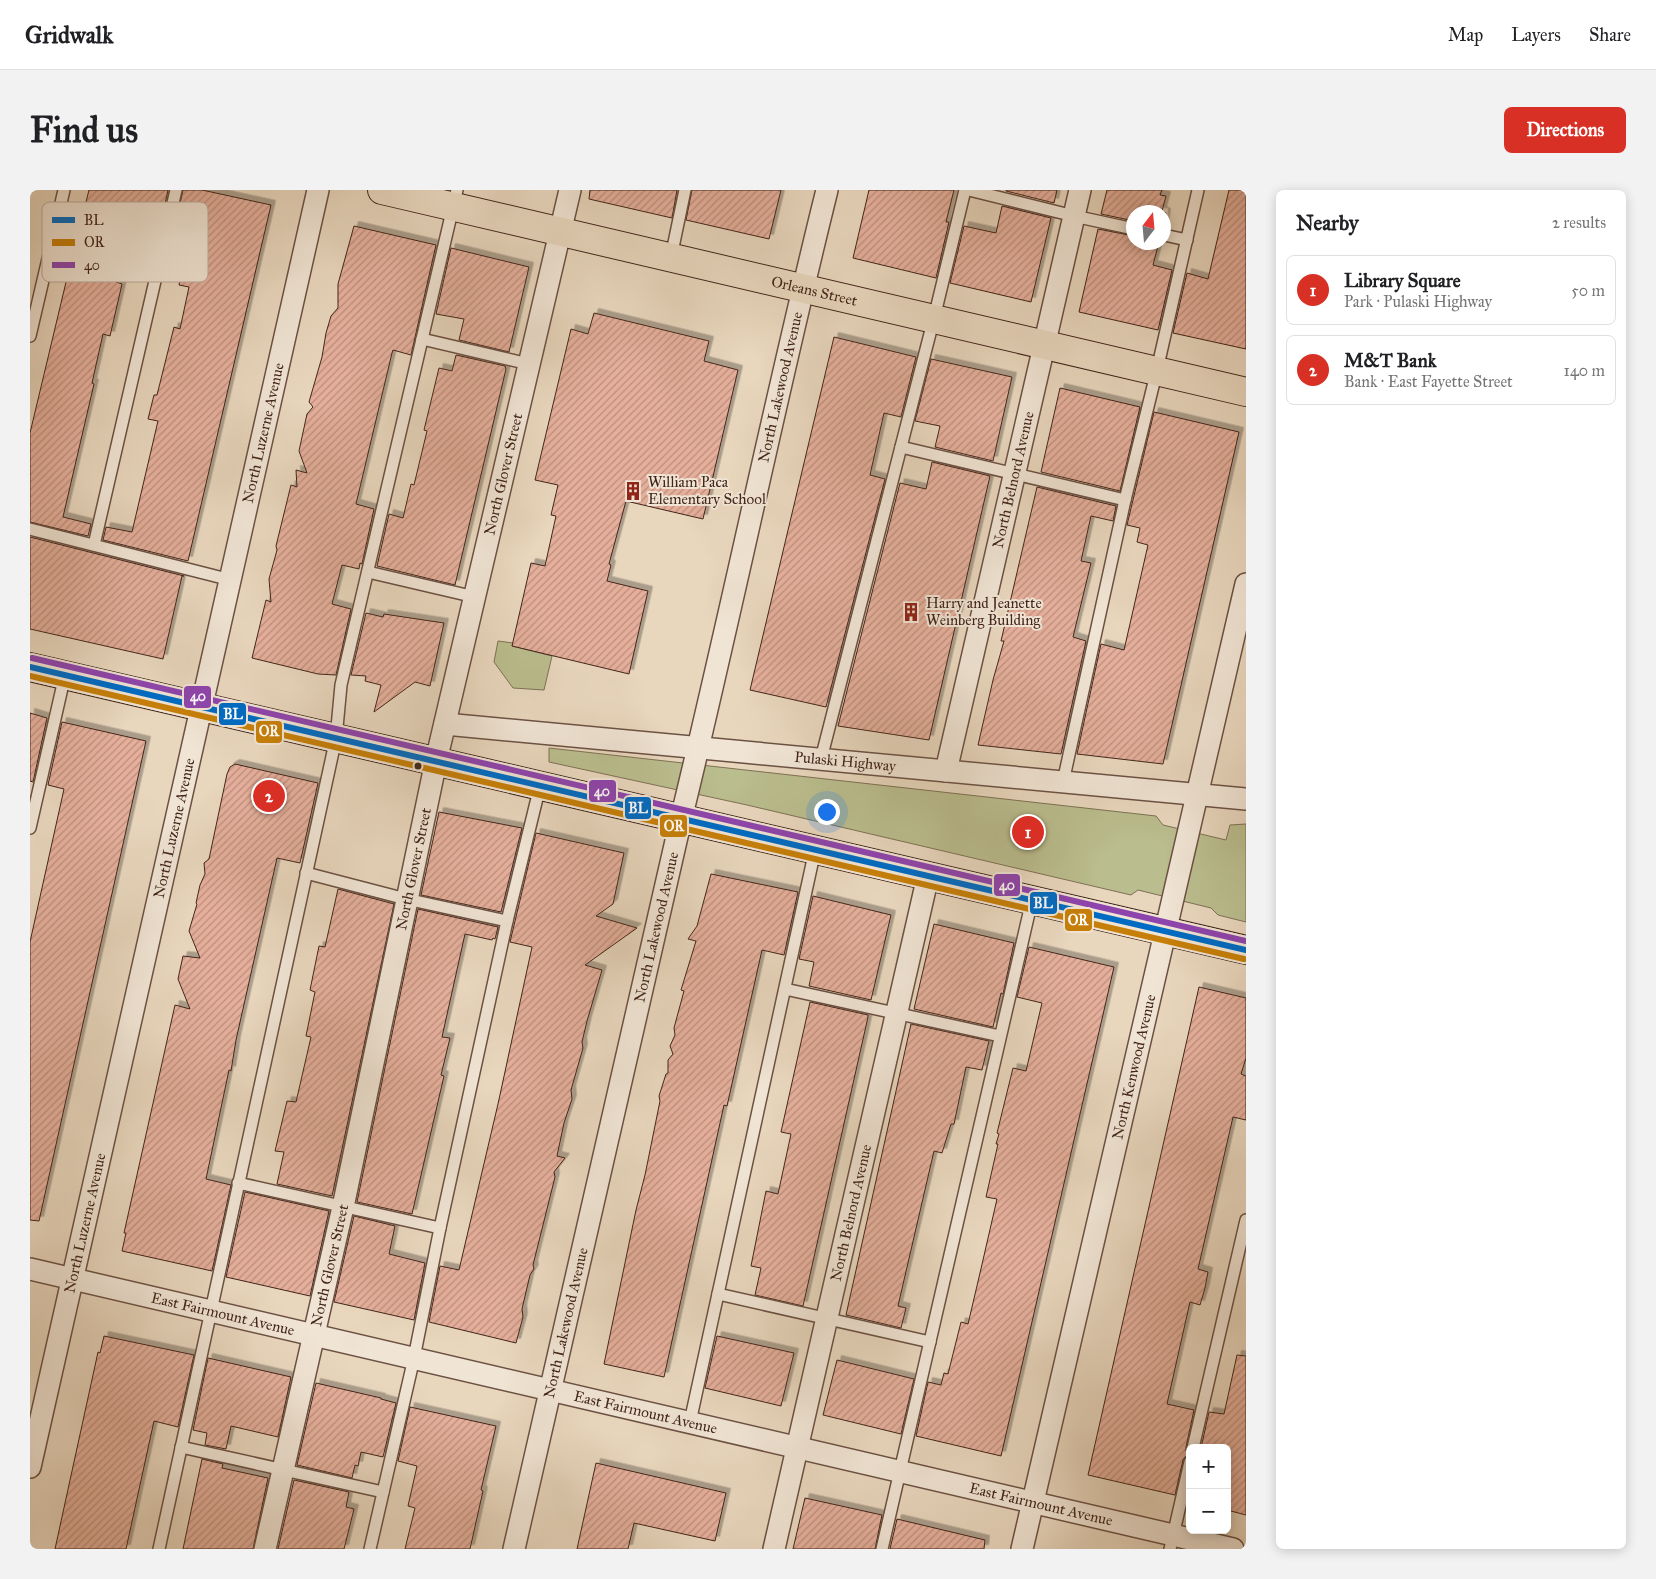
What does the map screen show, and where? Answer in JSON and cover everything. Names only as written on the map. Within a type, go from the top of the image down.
[{"type":"main road","name":"Orleans Street","points":[[382,190],[455,198],[560,231],[1246,392]]},
{"type":"main road","points":[[30,667],[1246,950]]},
{"type":"street","name":"North Luzerne Avenue","points":[[30,1467],[318,190]]},
{"type":"street","name":"North Glover Street","points":[[265,1549],[342,1206],[436,761],[570,190]]},
{"type":"street","name":"North Lakewood Avenue","points":[[514,1549],[552,1390],[802,287],[826,190]]},
{"type":"street","name":"North Belnord Avenue","points":[[946,771],[1080,190]]},
{"type":"street","name":"North Kenwood Avenue","points":[[1022,1549],[1246,584]]},
{"type":"street","name":"Pulaski Highway","points":[[445,724],[1246,799]]},
{"type":"street","name":"North Belnord Avenue","points":[[774,1549],[928,876]]},
{"type":"street","name":"East Fairmount Avenue","points":[[30,1268],[1032,1502],[1171,1542],[1233,1549]]},
{"type":"lane","points":[[671,257],[685,190]]},
{"type":"lane","points":[[821,759],[965,190]]},
{"type":"lane","points":[[968,190],[1074,216],[1126,226]]},
{"type":"lane","points":[[1063,782],[1125,500],[1198,190]]},
{"type":"lane","points":[[159,1549],[336,738],[341,685],[455,198]]},
{"type":"lane","points":[[1171,237],[1187,240]]},
{"type":"lane","points":[[30,336],[42,282]]},
{"type":"lane","points":[[94,546],[155,282]]},
{"type":"lane","points":[[422,339],[529,364]]},
{"type":"lane","points":[[901,446],[1125,500]]},
{"type":"lane","points":[[30,529],[231,580]]},
{"type":"lane","points":[[368,572],[475,597]]},
{"type":"lane","points":[[30,828],[31,815],[65,675]]},
{"type":"lane","points":[[370,1549],[414,1358],[506,921],[540,786]]},
{"type":"lane","points":[[690,1422],[816,850]]},
{"type":"lane","points":[[306,873],[406,899],[506,921]]},
{"type":"lane","points":[[882,1549],[1032,900]]},
{"type":"lane","points":[[785,989],[1000,1036]]},
{"type":"lane","points":[[238,1183],[440,1228]]},
{"type":"lane","points":[[1194,1444],[1246,1220]]},
{"type":"lane","points":[[718,1294],[930,1342]]},
{"type":"lane","points":[[181,1446],[383,1492]]},
{"type":"lane","points":[[1171,1542],[1186,1479]]},
{"type":"green space","points":[[498,641],[513,643],[512,646],[552,656],[544,690],[513,688],[494,662]]},
{"type":"green space","points":[[549,748],[1156,816],[1163,825],[1226,840],[1230,825],[1246,824],[1246,922],[1218,915],[1211,908],[1138,890],[1131,895],[747,805],[549,762]]},
{"type":"building","points":[[89,190],[168,190],[165,202],[86,202]]},
{"type":"building","points":[[183,190],[202,190],[271,205],[188,561],[103,540],[106,527],[132,532],[158,421],[148,419],[154,395],[157,395],[174,327],[180,329],[189,287],[179,285],[180,282],[208,282],[208,202],[180,202]]},
{"type":"building","points":[[590,190],[677,190],[672,218],[589,199]]},
{"type":"building","points":[[692,190],[781,190],[769,239],[686,220]]},
{"type":"building","points":[[869,190],[954,190],[946,222],[949,222],[936,278],[853,258]]},
{"type":"building","points":[[1006,190],[1057,190],[1054,203]]},
{"type":"building","points":[[1107,190],[1162,190],[1160,195],[1166,196],[1164,205],[1126,205],[1126,219],[1101,214]]},
{"type":"building","points":[[1229,190],[1246,190],[1246,349],[1173,333],[1187,273],[1208,279]]},
{"type":"building","points":[[1002,206],[1051,218],[1031,302],[950,283],[964,226],[996,233]]},
{"type":"building","points":[[354,226],[436,245],[411,355],[393,350],[392,353],[356,504],[374,509],[362,564],[360,563],[359,569],[342,565],[332,604],[351,609],[336,675],[318,674],[252,658],[266,600],[271,602],[269,579],[291,485],[297,487],[296,470],[307,473],[299,451],[307,414],[313,407],[309,402],[322,357],[326,333],[331,316],[338,308],[338,284]]},
{"type":"building","points":[[1098,229],[1126,234],[1126,250],[1157,250],[1153,265],[1172,270],[1158,330],[1079,312]]},
{"type":"building","points":[[451,248],[529,267],[509,352],[459,340],[464,319],[436,314]]},
{"type":"building","points":[[66,282],[116,282],[122,284],[110,336],[103,334],[92,383],[94,384],[63,517],[91,524],[88,536],[30,522],[30,433]]},
{"type":"building","name":"William Paca Elementary School","points":[[594,313],[709,341],[704,361],[738,370],[703,519],[626,501],[609,564],[611,565],[607,581],[648,591],[629,674],[512,646],[531,563],[545,566],[556,516],[551,515],[558,485],[535,480],[571,329],[588,334]]},
{"type":"building","points":[[834,337],[916,357],[901,417],[884,413],[870,475],[885,479],[826,707],[750,690]]},
{"type":"building","points":[[456,355],[505,366],[506,369],[455,585],[377,566],[389,514],[403,518],[411,484],[414,485],[427,431],[424,430],[439,368],[452,371]]},
{"type":"building","points":[[931,359],[1012,377],[993,461],[935,447],[940,426],[915,421]]},
{"type":"building","points":[[1060,388],[1140,407],[1120,491],[1041,472]]},
{"type":"building","points":[[1154,412],[1239,432],[1163,764],[1077,754],[1101,644],[1124,650],[1148,545],[1137,542],[1140,528],[1127,525]]},
{"type":"building","name":"Harry and Jeanette Weinberg Building","points":[[932,462],[990,476],[929,740],[838,726],[900,483],[926,489]]},
{"type":"building","points":[[1037,487],[1116,506],[1113,521],[1091,516],[1081,561],[1091,563],[1073,637],[1086,641],[1061,754],[978,745],[1004,641],[1001,641]]},
{"type":"building","points":[[30,537],[184,576],[182,576],[163,659],[30,629]]},
{"type":"building","points":[[366,613],[383,617],[384,614],[444,623],[430,686],[415,682],[374,712],[381,685],[365,681],[366,676],[351,675]]},
{"type":"building","points":[[30,713],[47,718],[33,782],[30,781]]},
{"type":"building","points":[[62,722],[146,741],[39,1221],[30,1220],[30,942],[64,789],[48,785]]},
{"type":"building","points":[[235,764],[318,783],[300,863],[277,858],[236,1040],[231,1071],[229,1070],[206,1179],[231,1185],[212,1271],[122,1251],[126,1233],[124,1233],[175,1005],[190,1009],[178,979],[183,956],[200,958],[189,931],[197,904],[200,885],[205,874],[204,863],[209,859],[227,774],[230,767]]},
{"type":"building","points":[[439,812],[522,828],[501,912],[421,895]]},
{"type":"building","points":[[536,833],[624,853],[613,904],[596,916],[637,928],[585,965],[602,970],[587,1021],[582,1042],[583,1048],[571,1090],[572,1099],[564,1123],[557,1156],[565,1158],[554,1172],[555,1177],[533,1265],[534,1269],[530,1275],[522,1309],[523,1317],[516,1343],[429,1322],[440,1266],[459,1270],[498,1104],[532,947],[510,942]]},
{"type":"building","points":[[711,874],[798,892],[784,955],[762,950],[727,1106],[724,1105],[664,1377],[604,1364],[645,1175],[660,1101],[659,1096],[668,1073],[668,1060],[673,1054],[670,1046],[675,1035],[674,1028],[684,991],[681,990],[696,941],[688,939],[697,926]]},
{"type":"building","points":[[338,889],[394,904],[332,1196],[277,1184],[284,1152],[275,1151],[287,1101],[296,1102],[311,1037],[306,1036],[315,992],[310,990],[319,946],[325,947]]},
{"type":"building","points":[[813,896],[891,915],[871,1000],[809,986],[814,962],[799,959]]},
{"type":"building","points":[[418,909],[498,927],[495,939],[493,938],[492,940],[465,934],[442,1037],[450,1038],[441,1075],[444,1076],[412,1214],[357,1202]]},
{"type":"building","points":[[934,924],[1014,943],[1003,994],[1001,993],[993,1027],[914,1009]]},
{"type":"building","points":[[1029,947],[1114,967],[1001,1456],[916,1436],[928,1382],[941,1385],[944,1373],[948,1374],[961,1322],[968,1324],[980,1273],[997,1199],[986,1197],[998,1144],[996,1144],[999,1134],[997,1133],[1013,1068],[1026,1071],[1042,1003],[1017,997]]},
{"type":"building","points":[[1199,987],[1246,998],[1246,1058],[1241,1074],[1246,1076],[1246,1120],[1233,1117],[1198,1269],[1208,1272],[1205,1288],[1200,1305],[1190,1302],[1167,1404],[1194,1410],[1186,1444],[1186,1457],[1183,1460],[1175,1495],[1088,1475]]},
{"type":"building","points":[[810,1002],[868,1015],[868,1017],[803,1306],[755,1295],[761,1268],[751,1266],[766,1191],[778,1194],[791,1134],[781,1132]]},
{"type":"building","points":[[911,1024],[989,1041],[982,1070],[966,1067],[954,1124],[951,1124],[942,1153],[934,1151],[898,1306],[906,1308],[901,1328],[846,1315]]},
{"type":"building","points":[[245,1192],[329,1211],[310,1296],[226,1277]]},
{"type":"building","points":[[354,1216],[395,1226],[389,1254],[425,1263],[414,1320],[334,1302]]},
{"type":"building","points":[[104,1336],[194,1355],[178,1427],[154,1421],[126,1549],[55,1549],[98,1352],[100,1353]]},
{"type":"building","points":[[717,1336],[794,1353],[781,1406],[705,1388]]},
{"type":"building","points":[[1237,1355],[1246,1356],[1246,1515],[1231,1511],[1231,1444],[1202,1444],[1209,1412],[1224,1414]]},
{"type":"building","points":[[208,1358],[291,1377],[278,1437],[231,1426],[226,1449],[205,1445],[207,1433],[193,1430]]},
{"type":"building","points":[[837,1360],[914,1379],[901,1434],[823,1415]]},
{"type":"building","points":[[316,1383],[396,1403],[383,1457],[361,1452],[358,1466],[355,1465],[352,1478],[297,1465]]},
{"type":"building","points":[[410,1407],[496,1426],[470,1549],[405,1549],[415,1508],[408,1506],[417,1466],[398,1461]]},
{"type":"building","points":[[202,1459],[223,1464],[222,1468],[268,1478],[253,1549],[183,1549]]},
{"type":"building","points":[[596,1463],[726,1493],[715,1541],[634,1523],[628,1549],[577,1549]]},
{"type":"building","points":[[294,1480],[349,1492],[346,1507],[354,1509],[344,1549],[278,1549]]},
{"type":"building","points":[[805,1498],[882,1515],[875,1549],[793,1549]]},
{"type":"building","points":[[897,1519],[985,1540],[984,1549],[890,1549]]},
{"type":"transit line","name":"40","points":[[32,658],[1246,941]]},
{"type":"transit line","name":"BL","points":[[30,667],[1246,950]]},
{"type":"transit line","name":"OR","points":[[30,676],[1244,959]]},
{"type":"place","name":"William Paca Elementary School","points":[[633,491]]},
{"type":"place","name":"Harry and Jeanette Weinberg Building","points":[[911,612]]},
{"type":"place","name":"M&T Bank","points":[[269,796]]},
{"type":"place","name":"Library Square","points":[[1028,832]]}]
